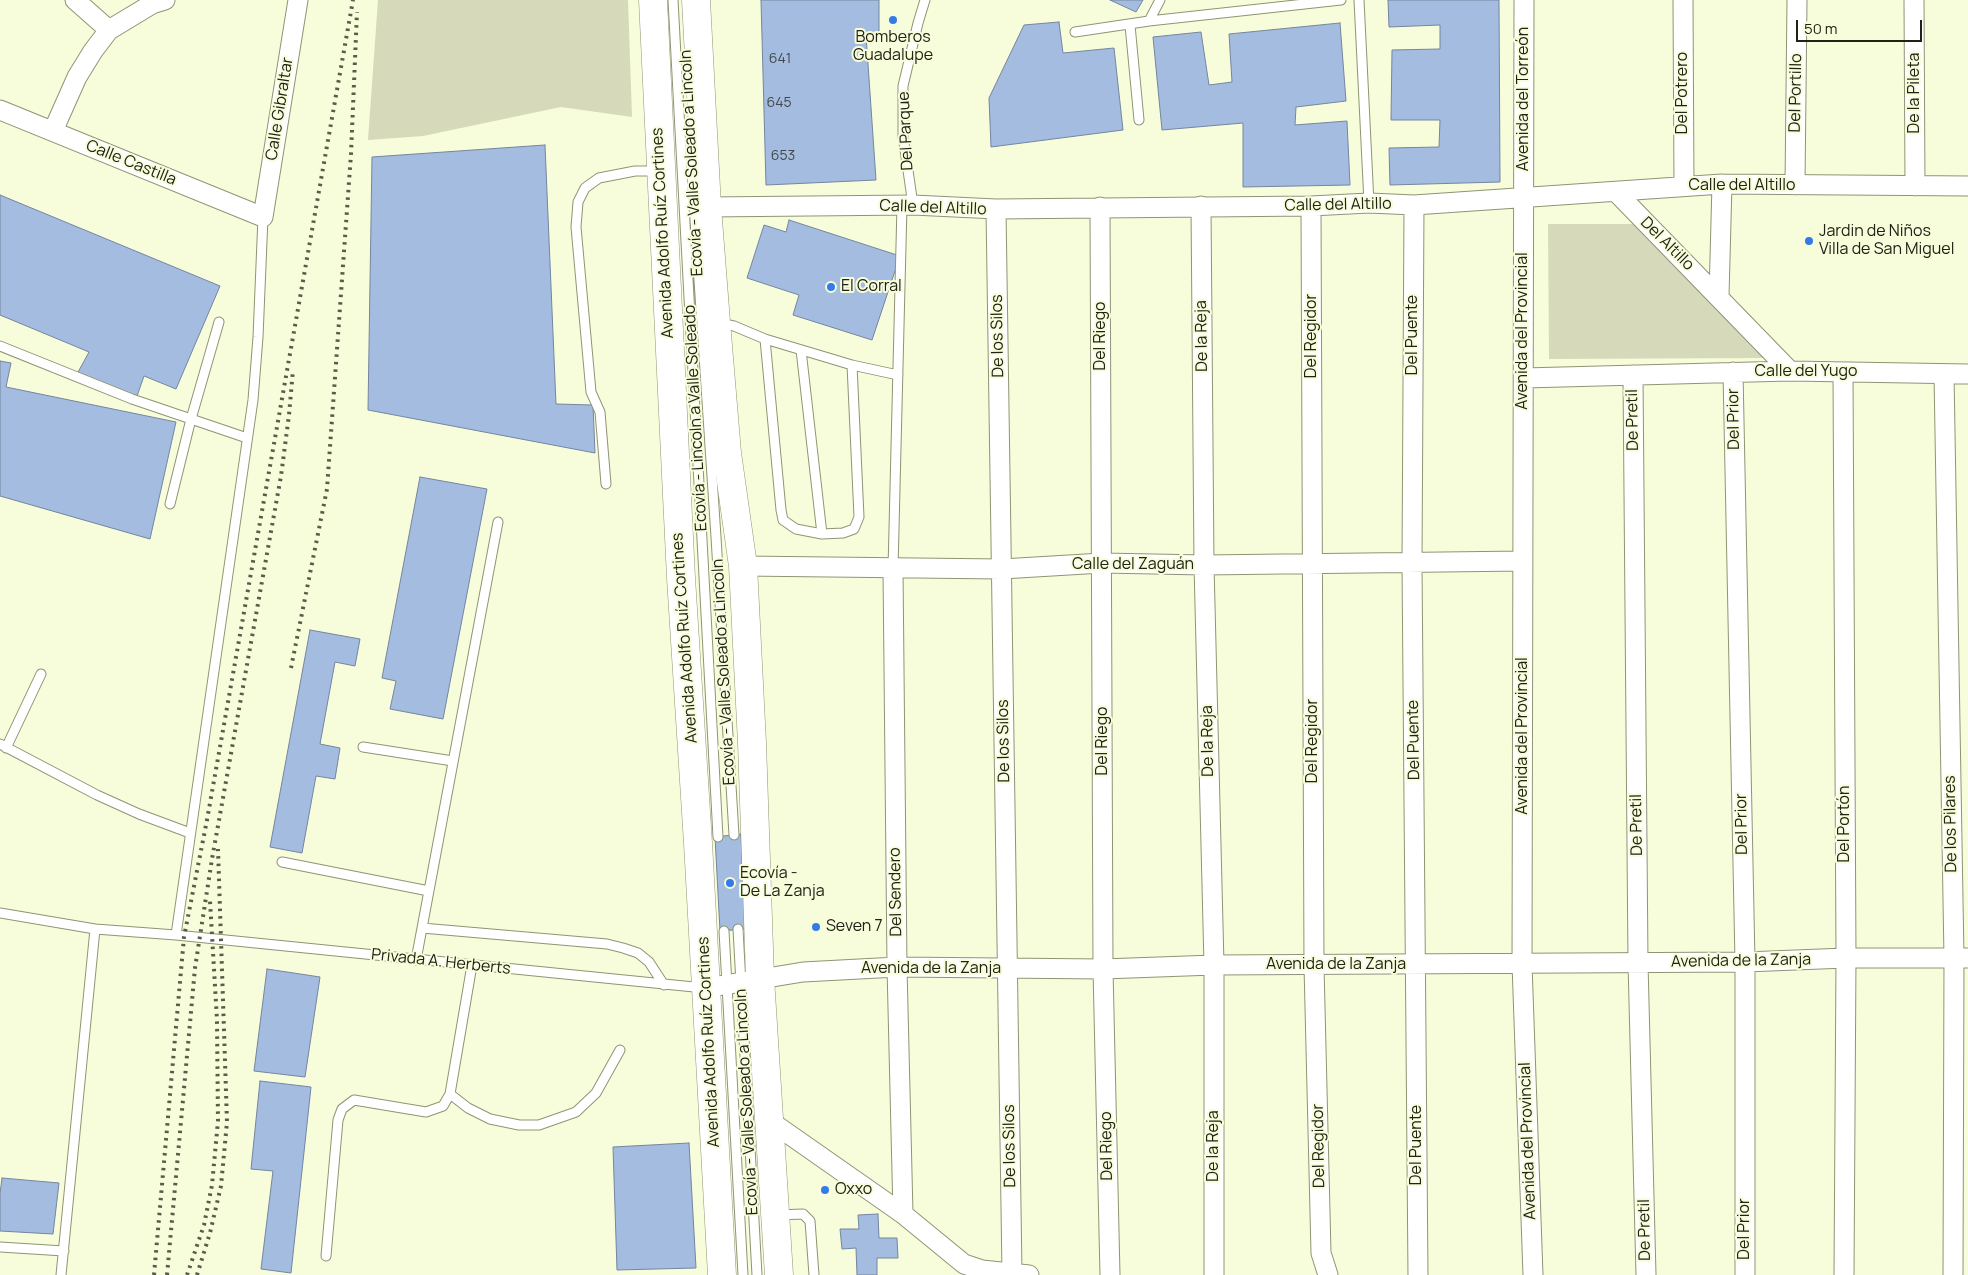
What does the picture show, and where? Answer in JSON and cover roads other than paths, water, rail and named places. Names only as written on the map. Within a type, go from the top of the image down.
[{"type":"main road","name":"Avenida Adolfo Ruíz Cortines","points":[[653,0],[681,578],[733,983],[770,1121],[780,1275]]},
{"type":"main road","name":"Avenida Adolfo Ruíz Cortines","points":[[696,0],[716,322],[727,452],[743,566],[752,743],[733,983],[722,1275]]},
{"type":"main road","name":"Avenida Adolfo Ruíz Cortines","points":[[707,201],[720,147],[714,0]]},
{"type":"street","points":[[75,0],[109,30]]},
{"type":"street","points":[[52,131],[77,77],[92,51],[109,30],[152,4],[165,0]]},
{"type":"street","name":"Calle Gibraltar","points":[[263,218],[298,0]]},
{"type":"street","name":"Avenida del Torreón","points":[[1523,198],[1524,0]]},
{"type":"street","name":"Del Potrero","points":[[1682,0],[1684,186]]},
{"type":"street","name":"Del Portillo","points":[[1795,185],[1797,0]]},
{"type":"street","name":"De la Pileta","points":[[1914,0],[1915,186]]},
{"type":"street","name":"Calle Castilla","points":[[0,110],[263,218]]},
{"type":"street","name":"Calle del Altillo","points":[[707,201],[996,210],[1100,207],[1312,206],[1369,203],[1414,205],[1722,184],[1968,186]]},
{"type":"street","name":"Del Altillo","points":[[1718,296],[1722,184]]},
{"type":"street","name":"Del Altillo","points":[[1616,192],[1790,371]]},
{"type":"street","name":"Avenida del Provincial","points":[[1523,198],[1522,964],[1533,1275]]},
{"type":"street","name":"Del Puente","points":[[1414,205],[1412,564],[1418,1275]]},
{"type":"street","name":"De la Reja","points":[[1201,206],[1204,565],[1214,966],[1214,1275]]},
{"type":"street","name":"Del Regidor","points":[[1312,206],[1314,966],[1321,1253],[1328,1275]]},
{"type":"street","name":"Del Riego","points":[[1100,207],[1103,969],[1110,1275]]},
{"type":"street","name":"De los Silos","points":[[996,210],[1007,968],[1020,1274]]},
{"type":"street","name":"Calle del Yugo","points":[[1524,378],[1790,371],[1968,374]]},
{"type":"street","name":"Del Prior","points":[[1733,372],[1745,962],[1744,1275]]},
{"type":"street","name":"Del Portón","points":[[1843,373],[1846,958],[1844,1275]]},
{"type":"street","name":"De los Pilares","points":[[1944,374],[1961,958],[1953,1275]]},
{"type":"street","name":"De Pretil","points":[[1632,375],[1638,963],[1646,1275]]},
{"type":"street","name":"Calle del Zaguán","points":[[743,566],[1002,569],[1102,564],[1523,562]]},
{"type":"street","name":"Del Sendero","points":[[893,569],[897,967],[903,1214]]},
{"type":"street","name":"Avenida de la Zanja","points":[[733,983],[803,972],[897,967],[1103,969],[1214,966],[1745,962],[1846,958],[1961,958]]},
{"type":"street","points":[[770,1121],[903,1214],[964,1269],[1020,1274]]},
{"type":"street","points":[[1323,1275],[1339,1275]]},
{"type":"lane","name":"Ecovía - Lincoln a Valle Soleado","points":[[673,0],[718,837]]},
{"type":"lane","name":"Ecovía - Valle Soleado a Lincoln","points":[[683,0],[693,208],[734,835]]},
{"type":"lane","name":"Del Parque","points":[[893,569],[898,375],[907,206],[903,136],[903,86],[925,0]]},
{"type":"lane","points":[[1148,21],[1160,0]]},
{"type":"lane","points":[[1075,32],[1148,21],[1341,0]]},
{"type":"lane","points":[[1359,0],[1369,203]]},
{"type":"lane","points":[[1130,25],[1140,120]]},
{"type":"lane","points":[[606,484],[600,412],[591,392],[576,227],[578,202],[585,188],[598,178],[635,171],[660,171]]},
{"type":"lane","points":[[176,935],[253,400],[258,337],[263,218]]},
{"type":"lane","points":[[170,504],[191,420],[219,322]]},
{"type":"lane","points":[[716,322],[734,326],[765,339],[852,365],[898,375]]},
{"type":"lane","points":[[765,339],[783,520],[796,529],[822,534],[843,533],[854,529],[859,517],[852,365]]},
{"type":"lane","points":[[0,346],[132,400],[247,438]]},
{"type":"lane","points":[[801,350],[822,534]]},
{"type":"lane","points":[[416,960],[498,522]]},
{"type":"lane","points":[[41,674],[3,746],[97,795],[138,814],[190,833]]},
{"type":"lane","points":[[363,747],[453,761]]},
{"type":"lane","points":[[282,862],[429,891]]},
{"type":"lane","name":"Privada A. Herberts","points":[[0,912],[95,929],[176,935],[664,985],[733,983]]},
{"type":"lane","points":[[422,928],[607,944],[638,953],[649,962],[664,985]]},
{"type":"lane","points":[[61,1275],[95,929]]},
{"type":"lane","name":"Ecovía - Valle Soleado a Lincoln","points":[[738,930],[733,983],[757,1275]]},
{"type":"lane","points":[[724,931],[733,983],[743,1275]]},
{"type":"lane","points":[[326,1256],[338,1120],[342,1109],[354,1100],[426,1112],[443,1106],[450,1094],[472,965]]},
{"type":"lane","points":[[450,1094],[468,1108],[490,1118],[519,1125],[539,1125],[576,1112],[596,1093],[620,1050]]},
{"type":"lane","points":[[776,1215],[803,1214],[810,1221],[814,1275]]},
{"type":"lane","points":[[0,1247],[64,1251]]},
{"type":"railway","points":[[154,1275],[184,937],[207,820],[353,0]]},
{"type":"railway","points":[[291,668],[327,489],[351,154],[357,12]]},
{"type":"railway","points":[[167,1275],[195,968],[212,859],[281,476],[293,370]]},
{"type":"railway","points":[[197,1275],[210,1233],[221,1186],[227,1122],[218,849]]},
{"type":"railway","points":[[187,1275],[204,1225],[212,1185],[218,1121],[217,1020],[210,901]]},
{"type":"place","name":"Bomberos Guadalupe","points":[[893,20]]},
{"type":"place","name":"Jardin de Niños Villa de San Miguel","points":[[1809,241]]},
{"type":"place","name":"El Corral","points":[[831,287]]},
{"type":"place","name":"Ecovía - De La Zanja","points":[[730,883]]},
{"type":"place","name":"Seven 7","points":[[816,927]]},
{"type":"place","name":"Oxxo","points":[[825,1190]]}]
